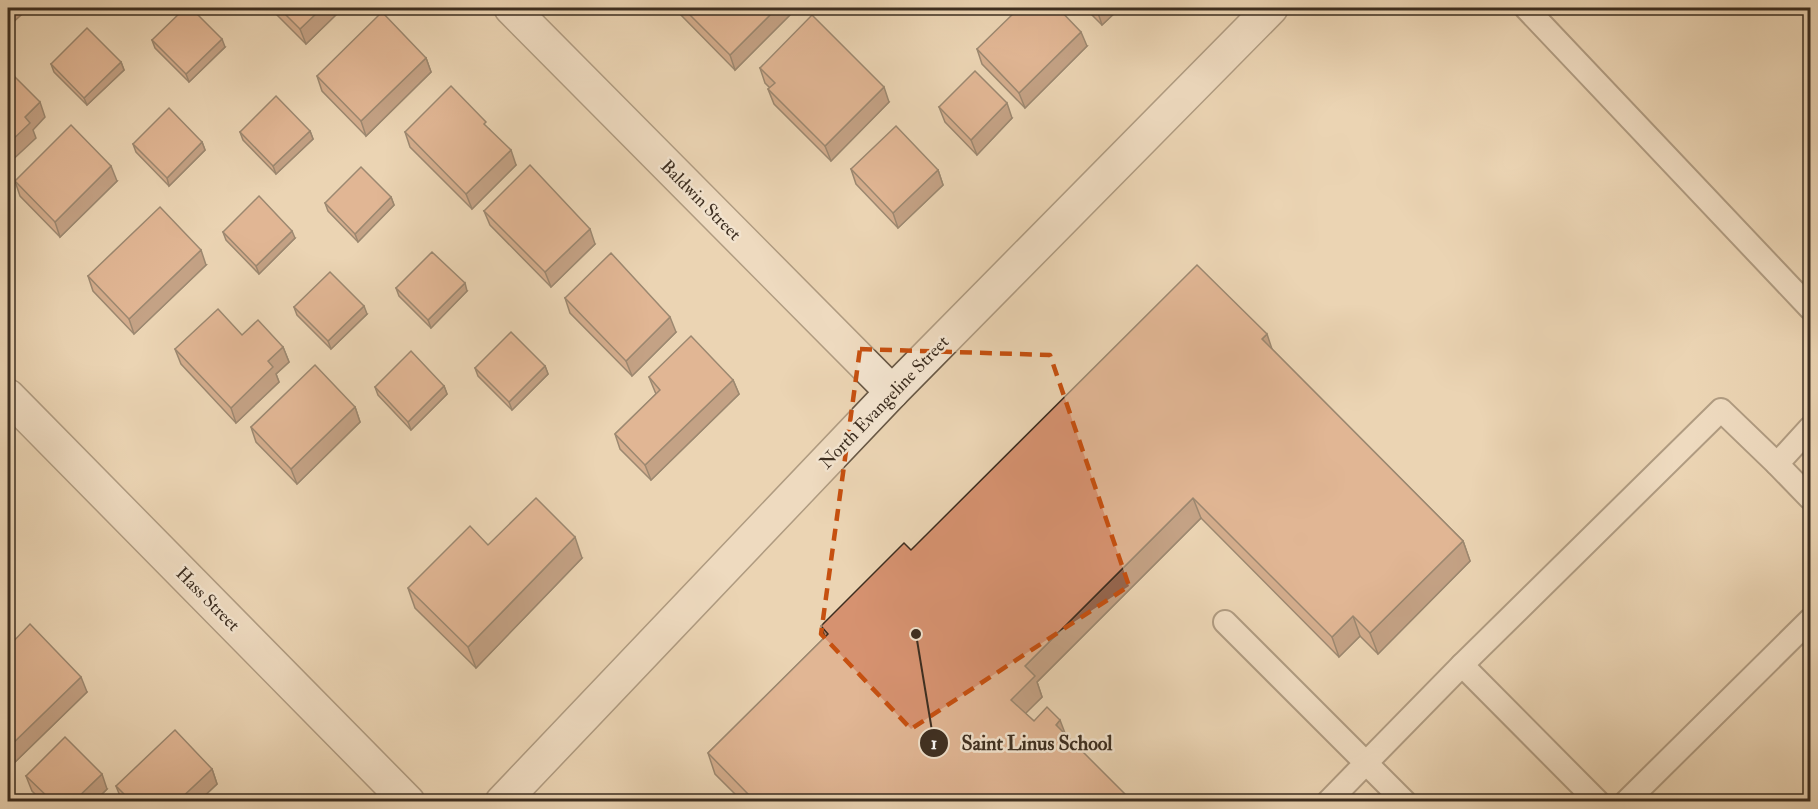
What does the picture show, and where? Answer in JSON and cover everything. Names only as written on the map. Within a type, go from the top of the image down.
[{"type":"street","name":"Baldwin Street","points":[[511,8],[892,392]]},
{"type":"street","name":"North Evangeline Street","points":[[502,801],[892,392],[1271,8]]},
{"type":"street","name":"Hass Street","points":[[8,396],[408,801]]},
{"type":"lane","points":[[1526,8],[1810,308]]},
{"type":"lane","points":[[1328,801],[1462,664],[1721,410],[1810,498]]},
{"type":"lane","points":[[1777,464],[1810,429]]},
{"type":"lane","points":[[1626,801],[1810,620]]},
{"type":"lane","points":[[1225,622],[1405,801]]},
{"type":"lane","points":[[1462,664],[1598,801]]},
{"type":"highlighted area","points":[[860,349],[1050,355],[1129,586],[911,729],[821,634]]},
{"type":"building","points":[[8,8],[18,8],[9,16]]},
{"type":"building","points":[[185,8],[191,8],[222,39],[186,74],[152,40]]},
{"type":"building","points":[[279,8],[322,8],[300,29]]},
{"type":"building","points":[[683,8],[777,8],[730,55]]},
{"type":"building","points":[[1019,8],[1058,8],[1081,32],[1019,93],[977,49]]},
{"type":"building","points":[[382,12],[426,58],[361,121],[317,76]]},
{"type":"building","points":[[812,15],[884,87],[825,146],[768,89],[775,83],[760,68]]},
{"type":"building","points":[[87,28],[121,62],[84,98],[51,64]]},
{"type":"building","points":[[975,71],[1007,103],[971,140],[939,107]]},
{"type":"building","points":[[14,76],[40,102],[25,117],[30,123],[8,144],[8,82]]},
{"type":"building","points":[[451,86],[486,122],[484,124],[511,150],[466,194],[405,132]]},
{"type":"building","points":[[276,96],[310,131],[273,166],[240,132]]},
{"type":"building","points":[[169,108],[202,142],[167,178],[133,144]]},
{"type":"building","points":[[71,125],[111,166],[55,222],[15,181]]},
{"type":"building","points":[[896,126],[938,170],[893,213],[851,169]]},
{"type":"building","points":[[530,165],[590,229],[545,272],[484,211]]},
{"type":"building","points":[[361,167],[391,197],[355,234],[325,203]]},
{"type":"building","points":[[259,196],[292,231],[256,266],[223,232]]},
{"type":"building","points":[[160,207],[201,250],[129,319],[88,276]]},
{"type":"building","points":[[432,252],[465,283],[428,320],[396,288]]},
{"type":"building","points":[[611,253],[670,317],[626,361],[565,298]]},
{"type":"building","points":[[1197,265],[1267,334],[1262,339],[1463,541],[1370,633],[1353,616],[1332,637],[1193,498],[1025,666],[1035,676],[1011,700],[1034,721],[1047,707],[1060,720],[1056,725],[1132,801],[741,801],[748,794],[708,753],[828,634],[821,626],[904,543],[911,550]]},
{"type":"building","points":[[330,272],[364,306],[328,341],[294,307]]},
{"type":"building","points":[[218,309],[242,335],[258,320],[283,347],[268,361],[273,367],[231,408],[175,349]]},
{"type":"building","points":[[511,332],[545,366],[509,402],[475,368]]},
{"type":"building","points":[[691,336],[733,380],[645,465],[615,434],[660,390],[649,377]]},
{"type":"building","points":[[411,351],[444,386],[408,422],[375,387]]},
{"type":"building","points":[[315,365],[355,407],[291,469],[251,427]]},
{"type":"building","points":[[536,498],[575,537],[468,647],[408,588],[470,526],[488,545]]},
{"type":"building","points":[[30,624],[81,677],[8,748],[8,647]]},
{"type":"building","points":[[175,730],[212,769],[178,801],[131,801],[116,786]]},
{"type":"building","points":[[65,737],[102,774],[74,801],[52,801],[26,776]]},
{"type":"place","name":"Saint Linus School","points":[[916,634]]}]
